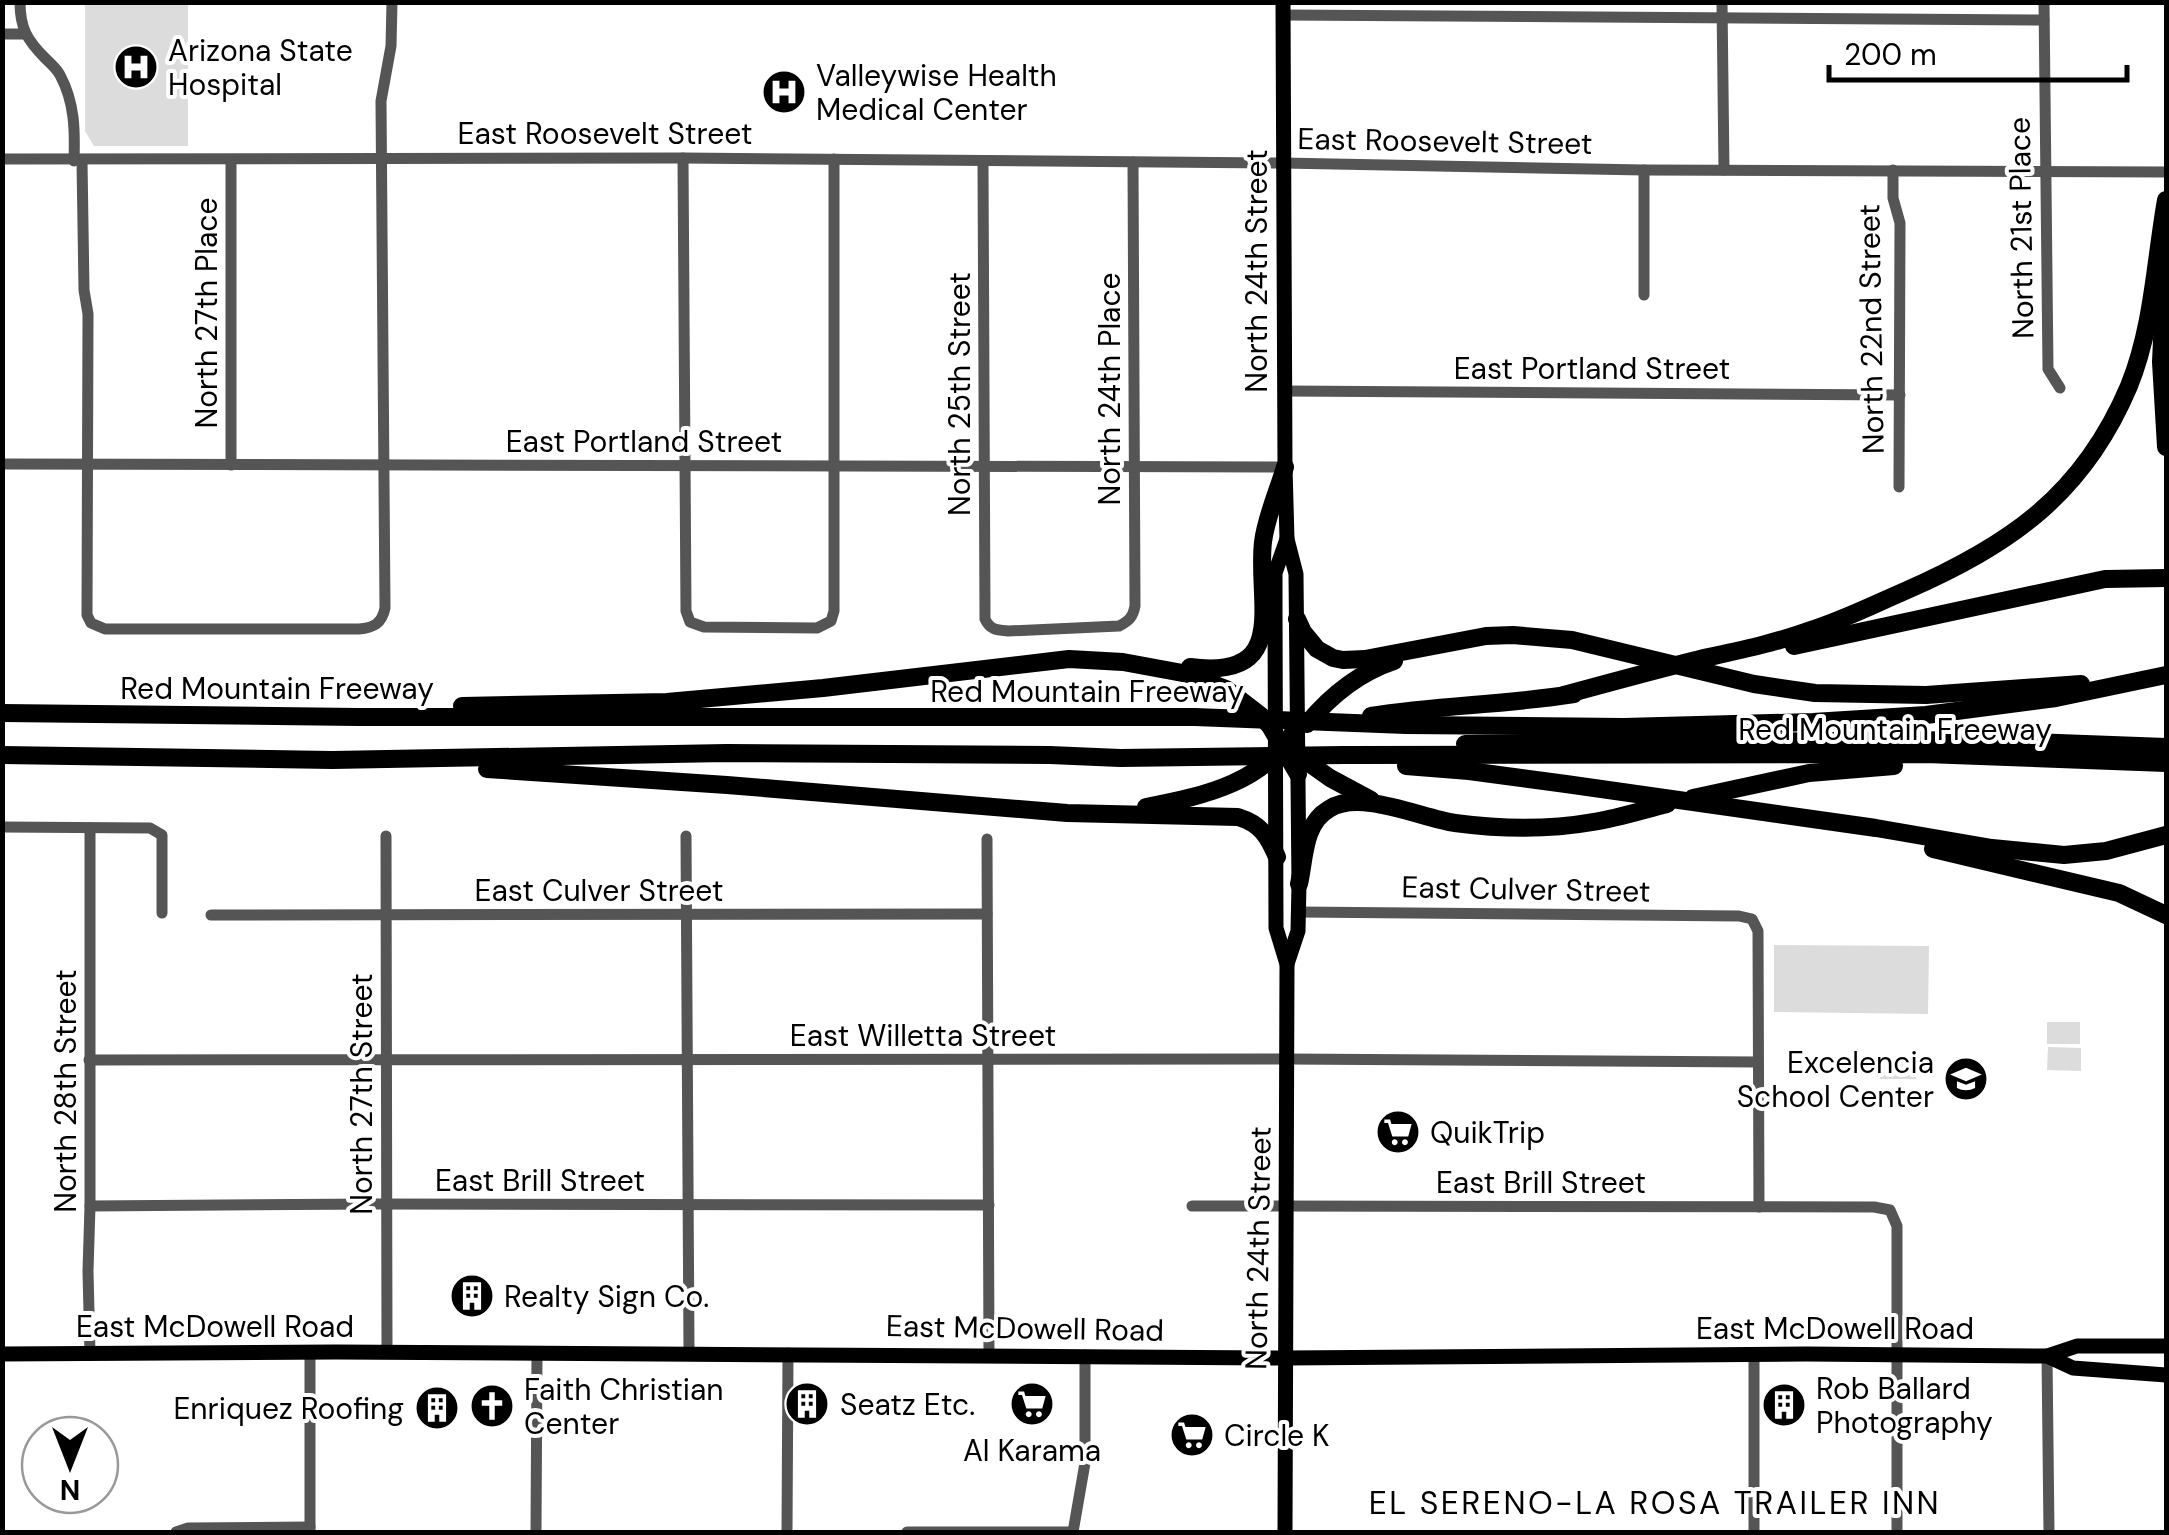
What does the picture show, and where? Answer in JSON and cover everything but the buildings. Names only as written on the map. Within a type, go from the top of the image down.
[{"type":"highway","points":[[1785,644],[2000,544],[2045,508],[2074,477],[2110,425],[2138,362],[2150,312],[2166,200]]},
{"type":"highway","points":[[2166,236],[2161,362],[2166,447]]},
{"type":"highway","points":[[358,717],[383,708],[667,702],[1069,659],[1220,670],[1240,663],[1256,648],[1263,626],[1263,541],[1285,467]]},
{"type":"highway","points":[[1342,722],[1405,710],[1515,702],[1634,684],[1785,644],[2104,578],[2166,578]]},
{"type":"highway","points":[[1298,618],[1317,649],[1344,660],[1486,636],[1541,636],[1754,684],[1815,693],[1981,692],[2146,679]]},
{"type":"highway","points":[[1111,814],[1226,787],[1289,748],[1318,710],[1354,679],[1437,646]]},
{"type":"highway","points":[[1123,662],[1188,674],[1226,689],[1261,716],[1289,748],[1330,778],[1380,805]]},
{"type":"highway","name":"Red Mountain Freeway","points":[[2,713],[1195,717],[1444,726],[1624,727],[1926,715],[2056,698],[2166,675]]},
{"type":"highway","points":[[1624,727],[2166,738]]},
{"type":"highway","points":[[2,755],[332,760],[727,753],[1050,754],[1119,747],[1345,754],[1982,740],[2166,747]]},
{"type":"highway","name":"Red Mountain Freeway","points":[[1195,752],[1289,748],[1345,754],[1995,756],[2166,763]]},
{"type":"highway","points":[[1345,754],[1876,828],[1992,848],[2064,855],[2106,851],[2166,835]]},
{"type":"highway","points":[[1299,884],[1307,836],[1316,821],[1324,812],[1349,802],[1472,825],[1572,825],[1809,772],[1926,766],[1995,756]]},
{"type":"highway","points":[[332,760],[435,769],[508,769],[1038,811],[1238,817],[1260,827],[1276,857]]},
{"type":"highway","points":[[1781,815],[2120,893],[2166,916]]},
{"type":"main road","name":"North 24th Street","points":[[1283,9],[1285,467],[1287,539],[1296,574],[1298,618],[1276,857],[1276,928],[1287,964],[1285,1532]]},
{"type":"main road","name":"North 24th Street","points":[[1287,539],[1275,573],[1299,884],[1298,931],[1287,964]]},
{"type":"main road","name":"East McDowell Road","points":[[2,1354],[2047,1356],[2077,1346],[2166,1346]]},
{"type":"main road","name":"East McDowell Road","points":[[2047,1356],[2073,1368],[2166,1375]]},
{"type":"street","points":[[20,2],[24,34],[59,72],[74,116],[88,314],[87,615],[91,623],[105,629],[359,629],[378,624],[383,616],[381,101],[391,46],[392,2]]},
{"type":"street","points":[[1722,2],[1724,170]]},
{"type":"street","name":"North 21st Place","points":[[2044,2],[2048,369],[2060,388]]},
{"type":"street","points":[[1283,9],[2044,20]]},
{"type":"street","points":[[2,34],[24,34]]},
{"type":"street","points":[[682,158],[686,611],[690,622],[704,627],[817,628],[831,622],[834,611],[834,159]]},
{"type":"street","name":"East Roosevelt Street","points":[[2,159],[682,158],[2166,172]]},
{"type":"street","name":"North 27th Place","points":[[230,160],[232,465]]},
{"type":"street","name":"North 25th Street","points":[[983,161],[985,620],[994,630],[1008,632],[1120,626],[1133,616]]},
{"type":"street","name":"North 24th Place","points":[[1133,162],[1133,616]]},
{"type":"street","points":[[1644,170],[1644,296]]},
{"type":"street","name":"North 22nd Street","points":[[1893,170],[1893,198],[1900,223],[1900,487]]},
{"type":"street","name":"East Portland Street","points":[[1284,391],[1900,394]]},
{"type":"street","name":"East Portland Street","points":[[2,464],[1285,467]]},
{"type":"street","points":[[2,827],[150,828],[162,835],[162,913]]},
{"type":"street","name":"North 28th Street","points":[[90,828],[90,1354]]},
{"type":"street","name":"North 27th Street","points":[[386,836],[386,1352]]},
{"type":"street","points":[[686,836],[689,1353]]},
{"type":"street","points":[[987,839],[989,1354]]},
{"type":"street","name":"East Culver Street","points":[[1298,912],[1752,919],[1758,932],[1758,1062]]},
{"type":"street","name":"East Culver Street","points":[[211,914],[987,914]]},
{"type":"street","name":"East Willetta Street","points":[[89,1060],[1758,1062]]},
{"type":"street","points":[[1758,1062],[1759,1207]]},
{"type":"street","name":"East Brill Street","points":[[90,1206],[989,1205]]},
{"type":"street","name":"East Brill Street","points":[[1192,1206],[1890,1210],[1897,1226],[1898,1354]]},
{"type":"street","points":[[176,1532],[188,1528],[310,1530],[310,1352]]},
{"type":"street","points":[[536,1532],[537,1352]]},
{"type":"street","points":[[787,1532],[788,1353]]},
{"type":"street","points":[[1754,1354],[1754,1532]]},
{"type":"street","points":[[1897,1532],[1898,1354]]},
{"type":"street","points":[[907,1532],[1074,1532],[1085,1463],[1085,1355]]},
{"type":"street","points":[[2047,1356],[2048,1532]]},
{"type":"shaded area","name":"Arizona State Hospital","points":[[85,3],[188,3],[188,146],[94,146],[85,131]]},
{"type":"shaded area","points":[[1774,945],[1929,946],[1928,1014],[1774,1012]]},
{"type":"shaded area","points":[[2047,1022],[2080,1022],[2080,1044],[2047,1044]]},
{"type":"shaded area","points":[[2048,1047],[2081,1048],[2081,1071],[2047,1070]]},
{"type":"shaded area","points":[[1880,1056],[1916,1056],[1916,1079],[1880,1079]]},
{"type":"place","name":"Arizona State Hospital","points":[[136,67]]},
{"type":"place","name":"Valleywise Health Medical Center","points":[[784,92]]},
{"type":"place","name":"Excelencia School Center","points":[[1966,1079]]},
{"type":"place","name":"QuikTrip","points":[[1398,1132]]},
{"type":"place","name":"Realty Sign Co.","points":[[472,1296]]},
{"type":"place","name":"Seatz Etc.","points":[[807,1404]]},
{"type":"place","name":"Al Karama","points":[[1032,1404]]},
{"type":"place","name":"Rob Ballard Photography","points":[[1784,1405]]},
{"type":"place","name":"Faith Christian Center","points":[[492,1406]]},
{"type":"place","name":"Enriquez Roofing","points":[[437,1408]]},
{"type":"place","name":"Circle K","points":[[1192,1435]]},
{"type":"district","name":"EL SERENO-LA ROSA TRAILER INN","points":[[1655,1503]]}]
